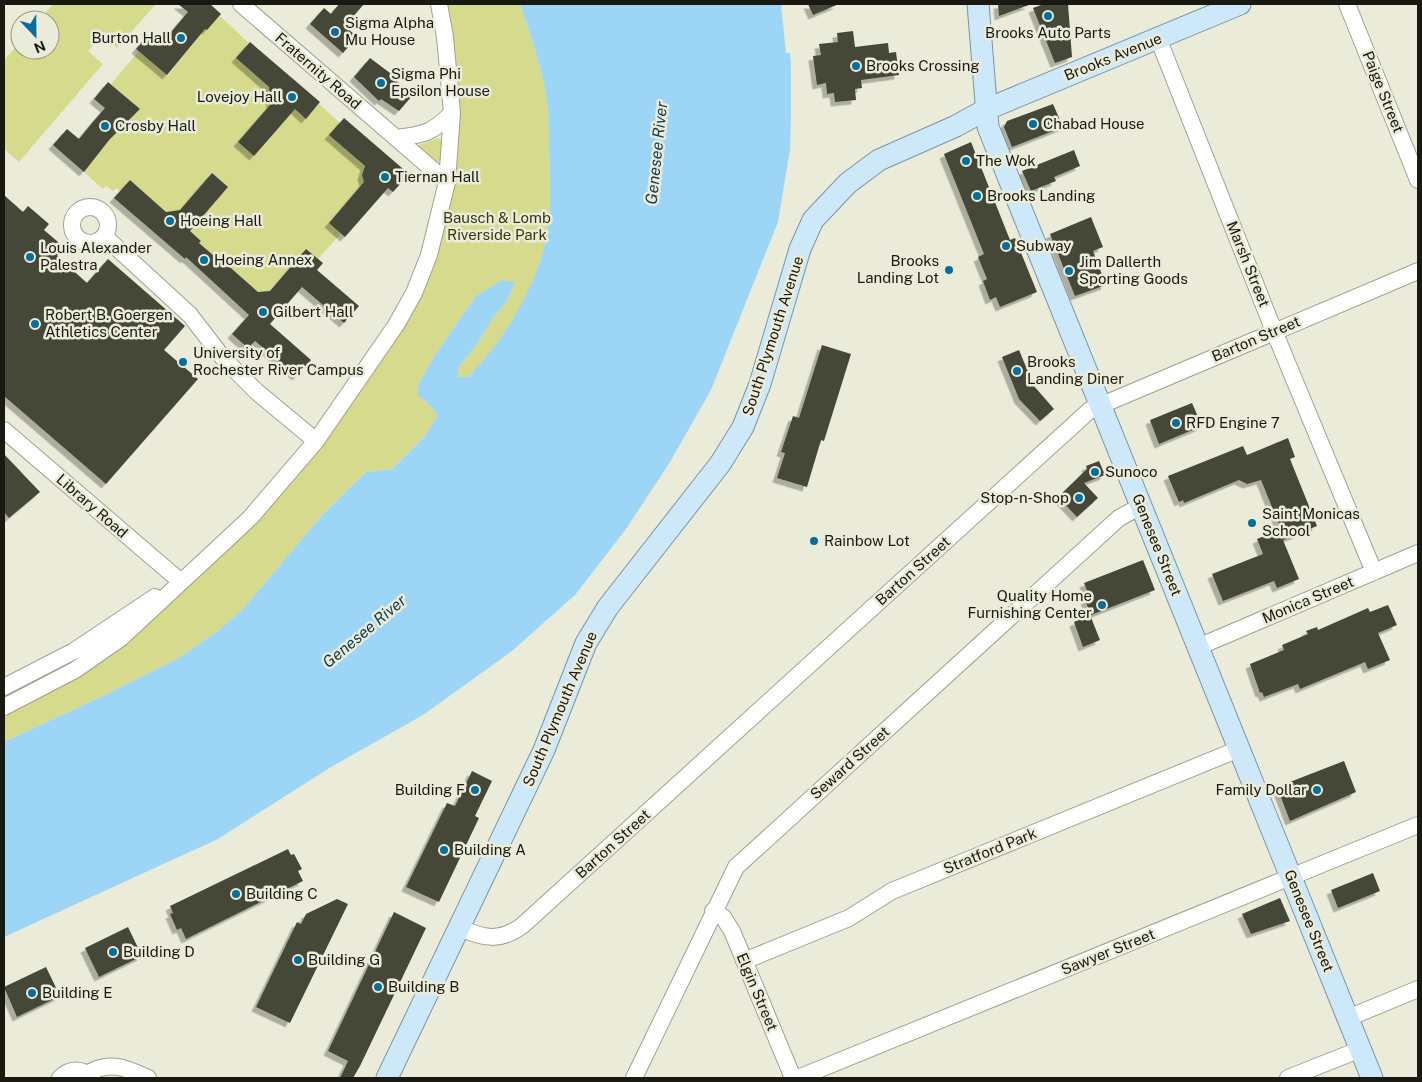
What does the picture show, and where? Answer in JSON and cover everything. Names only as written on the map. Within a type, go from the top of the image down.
[{"type":"main road","name":"Genesee Street","points":[[978,4],[985,110],[988,127],[1372,1078]]},
{"type":"main road","name":"Brooks Avenue","points":[[985,110],[1240,4]]},
{"type":"main road","name":"South Plymouth Avenue","points":[[387,1078],[544,750],[586,643],[612,602],[720,464],[743,427],[760,384],[800,249],[813,220],[848,183],[879,160],[956,126],[985,110]]},
{"type":"street","name":"Fraternity Road","points":[[241,4],[448,182]]},
{"type":"street","points":[[4,707],[75,670],[107,648],[152,611],[180,581],[250,518],[316,441],[376,356],[414,293],[435,239],[448,182],[452,113],[445,37],[438,4]]},
{"type":"street","name":"Paige Street","points":[[1347,4],[1418,180]]},
{"type":"street","name":"Marsh Street","points":[[1158,38],[1274,332],[1374,572]]},
{"type":"street","points":[[396,138],[417,136],[436,129],[452,113]]},
{"type":"street","points":[[104,236],[190,315],[222,358],[257,392],[316,441]]},
{"type":"street","name":"Barton Street","points":[[459,927],[479,936],[492,938],[505,936],[523,925],[1086,414],[1100,405],[1418,271]]},
{"type":"street","name":"Library Road","points":[[4,430],[180,581]]},
{"type":"street","name":"Seward Street","points":[[634,1078],[732,871],[1119,518],[1141,506]]},
{"type":"street","name":"Monica Street","points":[[1198,647],[1418,553]]},
{"type":"street","points":[[4,687],[74,651],[180,581]]},
{"type":"street","name":"Stratford Park","points":[[744,961],[849,918],[892,891],[1239,749]]},
{"type":"street","name":"Sawyer Street","points":[[798,1078],[1418,825]]},
{"type":"street","name":"Elgin Street","points":[[713,911],[727,922],[793,1078]]},
{"type":"street","points":[[1348,1018],[1418,990]]},
{"type":"street","points":[[1288,1078],[1361,1049]]},
{"type":"street","points":[[60,1078],[74,1070],[89,1076],[98,1067],[116,1066],[125,1067],[148,1078]]},
{"type":"green space","points":[[53,4],[156,4],[117,48],[102,35],[88,51],[103,64],[19,162],[4,149],[4,60],[10,53],[10,60],[60,60],[60,10],[48,10]]},
{"type":"green space","name":"Bausch & Lomb Riverside Park","points":[[447,4],[520,4],[544,84],[549,124],[550,194],[548,228],[535,276],[516,314],[481,364],[468,377],[458,377],[458,368],[507,301],[515,283],[476,296],[435,355],[418,385],[418,396],[427,402],[438,415],[425,436],[392,469],[366,472],[325,512],[242,610],[219,630],[179,658],[4,742],[4,712],[14,707],[219,552],[261,516],[300,472],[336,426],[401,329],[429,274],[440,245],[449,214],[455,180],[459,136],[458,114]]},
{"type":"green space","points":[[220,16],[249,43],[236,58],[271,89],[269,95],[273,103],[238,142],[254,156],[295,109],[306,119],[319,104],[340,123],[330,135],[365,167],[362,175],[364,182],[329,222],[341,233],[318,259],[306,249],[268,292],[258,292],[223,260],[221,262],[199,243],[201,241],[190,231],[228,187],[211,174],[179,210],[166,212],[130,180],[120,191],[116,188],[113,191],[106,186],[103,189],[84,172],[122,125],[124,127],[140,109],[111,84],[139,51],[168,75],[205,29],[207,30]]},
{"type":"green space","points":[[438,138],[443,142],[441,161],[434,163],[417,146]]},
{"type":"water","name":"Genesee River","points":[[520,4],[786,4],[791,65],[790,149],[778,222],[711,390],[670,462],[626,529],[575,595],[512,651],[423,715],[331,767],[218,839],[4,937],[4,742],[179,658],[219,630],[242,610],[325,512],[366,472],[392,469],[425,436],[438,415],[427,402],[418,396],[418,385],[435,355],[476,296],[502,280],[515,283],[507,301],[458,368],[458,377],[468,377],[481,364],[505,331],[526,295],[535,276],[548,228],[550,194],[549,124],[542,74]]},
{"type":"pier","points":[[781,4],[788,4],[793,53],[786,53]]},
{"type":"building","name":"Burton Hall","points":[[178,4],[210,4],[221,14],[207,30],[205,29],[167,75],[136,49],[149,34],[161,44],[188,12]]},
{"type":"building","name":"Sigma Alpha Mu House","points":[[339,4],[364,4],[345,26],[357,37],[343,53],[310,24],[324,8],[331,14]]},
{"type":"building","points":[[808,4],[839,4],[813,15]]},
{"type":"building","points":[[998,4],[1029,4],[1029,5],[999,16]]},
{"type":"building","points":[[1044,4],[1068,4],[1072,57],[1055,63],[1033,8]]},
{"type":"building","name":"Brooks Crossing","points":[[853,31],[855,47],[888,43],[889,53],[896,52],[899,75],[861,80],[862,88],[855,89],[856,100],[835,102],[834,93],[827,94],[826,83],[817,85],[813,56],[821,55],[819,44],[838,42],[837,33]]},
{"type":"building","name":"Lovejoy Hall","points":[[250,42],[320,102],[306,119],[295,109],[254,156],[238,142],[271,104],[269,87],[236,58]]},
{"type":"building","name":"Sigma Phi Epsilon House","points":[[370,58],[398,79],[396,80],[412,96],[399,111],[381,99],[379,101],[354,77]]},
{"type":"building","name":"Crosby Hall","points":[[108,82],[140,109],[110,139],[84,172],[53,145],[67,129],[79,139],[105,108],[94,99]]},
{"type":"building","name":"Chabad House","points":[[1053,104],[1063,127],[1012,147],[1004,127],[1007,121]]},
{"type":"building","name":"Tiernan Hall","points":[[344,118],[409,174],[393,192],[388,188],[345,237],[329,223],[364,182],[362,175],[365,166],[329,135]]},
{"type":"building","name":"Brooks Landing","points":[[971,142],[1010,240],[1015,238],[1037,292],[1000,307],[996,297],[990,300],[983,281],[987,279],[978,257],[984,254],[944,154]]},
{"type":"building","points":[[1074,150],[1080,166],[1054,177],[1056,181],[1031,191],[1022,171]]},
{"type":"building","name":"Gilbert Hall","points":[[212,173],[228,187],[190,231],[201,241],[199,243],[221,262],[222,260],[258,292],[270,291],[306,249],[323,263],[317,270],[359,306],[344,323],[302,287],[270,324],[311,360],[297,376],[255,341],[248,348],[232,334],[249,315],[186,257],[185,259],[114,198],[130,180],[166,212],[180,210]]},
{"type":"building","points":[[4,195],[23,212],[28,206],[49,224],[44,230],[64,247],[57,256],[87,283],[108,259],[185,326],[164,350],[198,379],[106,484],[4,396]]},
{"type":"building","points":[[1091,217],[1103,247],[1093,251],[1106,285],[1075,296],[1050,234]]},
{"type":"building","points":[[822,345],[851,354],[824,441],[821,440],[807,487],[777,478],[785,453],[781,452],[793,416],[799,418]]},
{"type":"building","points":[[1019,350],[1034,386],[1054,409],[1040,421],[1019,399],[1002,357]]},
{"type":"building","name":"RFD Engine 7","points":[[1192,403],[1202,426],[1159,444],[1150,420]]},
{"type":"building","points":[[1288,438],[1295,457],[1290,459],[1317,526],[1283,540],[1299,579],[1277,588],[1274,581],[1223,601],[1212,574],[1263,554],[1257,539],[1281,529],[1261,480],[1247,484],[1239,480],[1184,503],[1183,500],[1179,502],[1168,476],[1243,446],[1247,455]]},
{"type":"building","points":[[4,454],[40,492],[9,518],[4,512]]},
{"type":"building","name":"Stop-n-Shop","points":[[1099,461],[1105,475],[1084,483],[1098,498],[1077,517],[1058,497],[1087,469],[1086,466]]},
{"type":"building","name":"Quality Home Furnishing Center","points":[[1143,560],[1155,590],[1091,615],[1085,600],[1090,598],[1084,583]]},
{"type":"building","points":[[1388,605],[1397,625],[1378,633],[1390,660],[1368,669],[1365,662],[1300,689],[1298,684],[1264,697],[1262,692],[1260,693],[1250,664],[1284,650],[1282,645],[1308,634],[1306,631],[1317,627],[1318,630],[1368,608],[1370,612]]},
{"type":"building","points":[[1090,615],[1100,640],[1083,647],[1074,622]]},
{"type":"building","name":"Family Dollar","points":[[1344,761],[1356,792],[1290,821],[1277,787]]},
{"type":"building","name":"Building A","points":[[472,771],[492,781],[475,816],[479,818],[439,902],[406,887],[447,803],[455,806]]},
{"type":"building","name":"Building C","points":[[288,849],[291,855],[294,854],[302,869],[298,871],[303,881],[186,939],[181,928],[177,930],[170,914],[173,913],[170,906]]},
{"type":"building","points":[[1373,873],[1380,891],[1338,908],[1331,890]]},
{"type":"building","points":[[1280,898],[1290,921],[1251,934],[1242,914]]},
{"type":"building","name":"Building G","points":[[337,899],[348,904],[290,1023],[256,1007],[297,922],[301,924],[306,914]]},
{"type":"building","name":"Building B","points":[[394,912],[426,928],[360,1066],[353,1078],[340,1078],[348,1061],[328,1051]]},
{"type":"building","name":"Building D","points":[[128,927],[142,956],[99,977],[85,948]]},
{"type":"building","name":"Building E","points":[[46,967],[60,996],[17,1017],[4,987]]},
{"type":"place","name":"Brooks Auto Parts","points":[[1048,16]]},
{"type":"place","name":"Sigma Alpha Mu House","points":[[335,32]]},
{"type":"place","name":"Burton Hall","points":[[181,38]]},
{"type":"place","name":"Brooks Crossing","points":[[856,66]]},
{"type":"place","name":"Sigma Phi Epsilon House","points":[[381,83]]},
{"type":"place","name":"Lovejoy Hall","points":[[292,97]]},
{"type":"place","name":"Chabad House","points":[[1033,124]]},
{"type":"place","name":"Crosby Hall","points":[[105,126]]},
{"type":"place","name":"The Wok","points":[[966,161]]},
{"type":"place","name":"Tiernan Hall","points":[[385,177]]},
{"type":"place","name":"Brooks Landing","points":[[977,196]]},
{"type":"place","name":"Hoeing Hall","points":[[170,221]]},
{"type":"place","name":"Subway","points":[[1006,246]]},
{"type":"place","name":"Louis Alexander Palestra","points":[[30,257]]},
{"type":"place","name":"Hoeing Annex","points":[[204,260]]},
{"type":"place","name":"Brooks Landing Lot","points":[[949,270]]},
{"type":"place","name":"Jim Dallerth Sporting Goods","points":[[1069,271]]},
{"type":"place","name":"Gilbert Hall","points":[[263,312]]},
{"type":"place","name":"Robert B. Goergen Athletics Center","points":[[35,324]]},
{"type":"place","name":"University of Rochester River Campus","points":[[183,362]]},
{"type":"place","name":"Brooks Landing Diner","points":[[1017,371]]},
{"type":"place","name":"RFD Engine 7","points":[[1176,423]]},
{"type":"place","name":"Sunoco","points":[[1095,472]]},
{"type":"place","name":"Stop-n-Shop","points":[[1079,498]]},
{"type":"place","name":"Saint Monicas School","points":[[1252,523]]},
{"type":"place","name":"Rainbow Lot","points":[[814,541]]},
{"type":"place","name":"Quality Home Furnishing Center","points":[[1102,605]]},
{"type":"place","name":"Building F","points":[[475,790]]},
{"type":"place","name":"Family Dollar","points":[[1317,790]]},
{"type":"place","name":"Building A","points":[[444,850]]},
{"type":"place","name":"Building C","points":[[236,894]]},
{"type":"place","name":"Building D","points":[[113,952]]},
{"type":"place","name":"Building G","points":[[298,960]]},
{"type":"place","name":"Building B","points":[[378,987]]},
{"type":"place","name":"Building E","points":[[32,993]]}]
